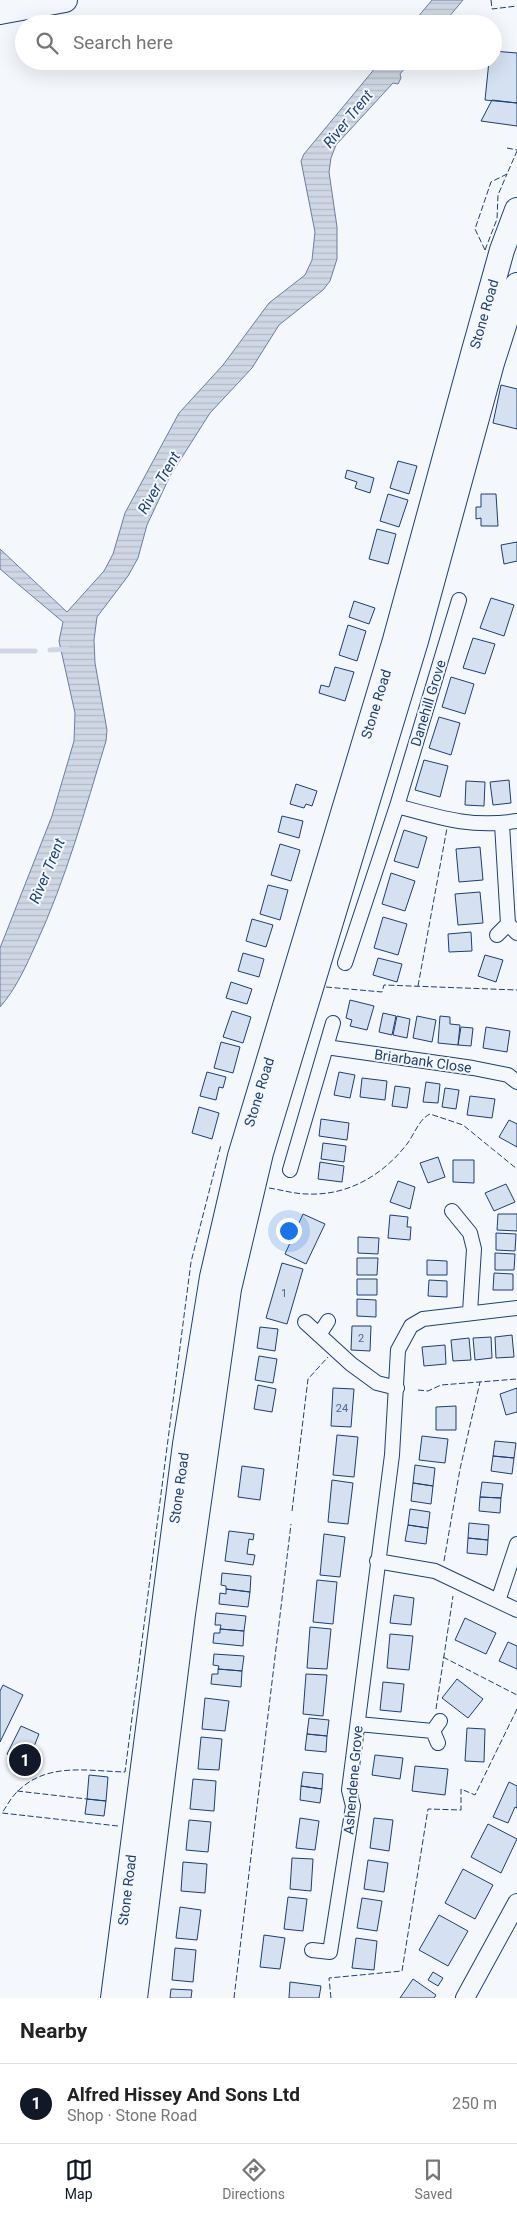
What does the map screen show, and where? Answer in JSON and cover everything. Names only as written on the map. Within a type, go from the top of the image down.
[{"type":"highway","points":[[0,12],[65,0]]},
{"type":"highway","name":"Stone Road","points":[[135,1998],[183,1614],[212,1277],[240,1156],[396,640],[502,250],[517,213]]},
{"type":"highway","name":"Stone Road","points":[[113,1998],[162,1609],[202,1403],[262,1153],[416,642],[492,363],[517,285]]},
{"type":"street","name":"Danehill Grove","points":[[351,960],[397,806],[461,607]]},
{"type":"street","points":[[397,806],[466,824],[502,824],[517,821]]},
{"type":"street","points":[[497,935],[512,928],[502,824]]},
{"type":"street","points":[[290,1170],[333,1023]]},
{"type":"street","name":"Briarbank Close","points":[[326,1047],[473,1068],[508,1075],[517,1082]]},
{"type":"street","points":[[452,1211],[470,1233],[474,1249],[470,1312]]},
{"type":"street","name":"Ashendene Grove","points":[[312,1950],[330,1952],[353,1806],[349,1790],[392,1454],[398,1350],[410,1326],[423,1319],[517,1308]]},
{"type":"street","points":[[319,1335],[328,1321]]},
{"type":"street","points":[[305,1322],[351,1364],[377,1383],[397,1388]]},
{"type":"street","points":[[498,1601],[517,1544]]},
{"type":"street","points":[[377,1561],[435,1571],[517,1610]]},
{"type":"street","points":[[358,1724],[437,1732]]},
{"type":"street","points":[[465,1998],[517,1903]]},
{"type":"water","points":[[432,0],[463,0],[450,15],[420,15]]},
{"type":"water","name":"River Trent","points":[[374,70],[403,70],[400,74],[401,78],[398,84],[393,83],[336,145],[331,158],[329,172],[337,227],[337,259],[330,281],[323,290],[279,325],[252,368],[210,413],[170,476],[147,525],[138,558],[128,576],[97,617],[94,640],[95,663],[107,730],[106,741],[57,895],[20,977],[0,1007],[0,948],[52,816],[74,741],[75,713],[59,641],[63,622],[0,569],[0,549],[67,612],[104,571],[113,554],[125,513],[179,413],[223,365],[269,303],[305,275],[312,260],[315,232],[301,161],[304,154]]},
{"type":"building","points":[[502,52],[517,53],[517,103],[485,100],[488,70],[502,70]]},
{"type":"building","points":[[492,100],[517,103],[517,126],[481,121]]},
{"type":"building","points":[[501,385],[517,389],[517,429],[493,423]]},
{"type":"building","points":[[398,461],[417,466],[409,494],[390,488]]},
{"type":"building","points":[[347,470],[374,478],[370,493],[355,488],[357,482],[345,478]]},
{"type":"building","points":[[388,494],[408,500],[399,527],[380,521]]},
{"type":"building","points":[[481,494],[496,494],[498,526],[481,526],[481,518],[476,519],[476,507],[481,507]]},
{"type":"building","points":[[377,529],[396,534],[388,564],[369,559]]},
{"type":"building","points":[[517,542],[517,561],[504,564],[501,545]]},
{"type":"building","points":[[491,598],[514,605],[504,636],[480,628]]},
{"type":"building","points":[[354,601],[375,608],[369,624],[349,617]]},
{"type":"building","points":[[348,625],[366,631],[357,661],[339,655]]},
{"type":"building","points":[[473,638],[495,644],[485,674],[463,668]]},
{"type":"building","points":[[335,667],[354,672],[345,701],[319,693],[321,685],[329,687]]},
{"type":"building","points":[[451,677],[474,684],[465,714],[442,707]]},
{"type":"building","points":[[439,717],[460,723],[451,755],[429,748]]},
{"type":"building","points":[[424,760],[448,766],[440,797],[415,790]]},
{"type":"building","points":[[509,780],[511,803],[493,805],[490,782]]},
{"type":"building","points":[[466,781],[485,782],[484,806],[465,805]]},
{"type":"building","points":[[296,784],[317,791],[312,806],[306,804],[304,808],[290,804]]},
{"type":"building","points":[[282,816],[303,821],[299,838],[278,832]]},
{"type":"building","points":[[404,830],[427,837],[418,868],[394,861]]},
{"type":"building","points":[[280,844],[300,850],[291,881],[271,875]]},
{"type":"building","points":[[480,847],[483,880],[459,882],[456,849]]},
{"type":"building","points":[[391,873],[415,881],[405,911],[382,904]]},
{"type":"building","points":[[268,885],[288,890],[280,920],[260,914]]},
{"type":"building","points":[[480,892],[483,923],[458,925],[455,894]]},
{"type":"building","points":[[383,917],[407,924],[398,955],[374,948]]},
{"type":"building","points":[[252,919],[273,925],[266,947],[246,941]]},
{"type":"building","points":[[471,932],[472,951],[449,952],[448,934]]},
{"type":"building","points":[[243,953],[264,959],[259,977],[238,971]]},
{"type":"building","points":[[485,955],[503,960],[496,982],[478,976]]},
{"type":"building","points":[[378,958],[402,964],[397,982],[373,975]]},
{"type":"building","points":[[231,982],[252,989],[247,1004],[226,998]]},
{"type":"building","points":[[350,1000],[374,1006],[367,1030],[350,1026],[352,1020],[346,1018]]},
{"type":"building","points":[[232,1011],[251,1017],[243,1043],[223,1037]]},
{"type":"building","points":[[383,1013],[396,1016],[392,1035],[379,1032]]},
{"type":"building","points":[[397,1016],[410,1019],[407,1038],[393,1035]]},
{"type":"building","points":[[417,1016],[436,1020],[432,1042],[413,1038]]},
{"type":"building","points":[[440,1016],[450,1017],[450,1024],[460,1025],[458,1045],[438,1043]]},
{"type":"building","points":[[461,1027],[473,1028],[471,1046],[458,1045]]},
{"type":"building","points":[[486,1027],[510,1031],[507,1052],[483,1048]]},
{"type":"building","points":[[221,1042],[240,1047],[233,1073],[214,1068]]},
{"type":"building","points":[[207,1072],[226,1077],[223,1088],[219,1087],[216,1100],[200,1096]]},
{"type":"building","points":[[339,1072],[355,1075],[350,1098],[334,1095]]},
{"type":"building","points":[[362,1078],[387,1081],[385,1100],[360,1097]]},
{"type":"building","points":[[426,1082],[440,1084],[438,1103],[423,1102]]},
{"type":"building","points":[[395,1086],[410,1088],[407,1108],[392,1106]]},
{"type":"building","points":[[445,1088],[459,1090],[456,1109],[442,1107]]},
{"type":"building","points":[[470,1096],[495,1099],[492,1118],[467,1115]]},
{"type":"building","points":[[199,1107],[219,1113],[212,1139],[192,1133]]},
{"type":"building","points":[[321,1119],[349,1123],[347,1140],[319,1136]]},
{"type":"building","points":[[509,1120],[517,1124],[517,1147],[499,1137]]},
{"type":"building","points":[[323,1143],[346,1146],[344,1162],[321,1159]]},
{"type":"building","points":[[438,1157],[445,1177],[428,1183],[420,1163]]},
{"type":"building","points":[[453,1160],[474,1160],[474,1183],[453,1182]]},
{"type":"building","points":[[320,1162],[344,1166],[342,1182],[318,1179]]},
{"type":"building","points":[[398,1181],[415,1187],[410,1209],[390,1202]]},
{"type":"building","points":[[506,1184],[515,1202],[494,1211],[485,1193]]},
{"type":"building","points":[[303,1214],[325,1224],[306,1264],[285,1254]]},
{"type":"building","points":[[498,1214],[517,1214],[517,1231],[497,1230]]},
{"type":"building","points":[[390,1215],[408,1217],[407,1227],[411,1227],[410,1240],[388,1238]]},
{"type":"building","points":[[496,1233],[516,1234],[515,1251],[496,1250]]},
{"type":"building","points":[[358,1237],[379,1238],[378,1254],[358,1253]]},
{"type":"building","points":[[495,1253],[515,1254],[514,1270],[495,1270]]},
{"type":"building","points":[[357,1258],[378,1258],[377,1275],[357,1275]]},
{"type":"building","points":[[427,1260],[447,1261],[447,1275],[427,1275]]},
{"type":"building","points":[[282,1263],[303,1269],[287,1324],[266,1318]]},
{"type":"building","points":[[494,1273],[513,1274],[513,1290],[493,1290]]},
{"type":"building","points":[[357,1279],[377,1279],[377,1295],[357,1295]]},
{"type":"building","points":[[429,1280],[447,1281],[447,1297],[428,1296]]},
{"type":"building","points":[[357,1299],[376,1300],[376,1317],[357,1316]]},
{"type":"building","points":[[352,1326],[371,1326],[370,1351],[351,1350]]},
{"type":"building","points":[[260,1327],[278,1329],[275,1351],[257,1348]]},
{"type":"building","points":[[512,1335],[514,1357],[496,1358],[495,1337]]},
{"type":"building","points":[[491,1337],[492,1358],[475,1360],[473,1338]]},
{"type":"building","points":[[469,1338],[471,1360],[453,1361],[451,1340]]},
{"type":"building","points":[[445,1345],[446,1364],[424,1366],[422,1347]]},
{"type":"building","points":[[259,1356],[277,1359],[273,1383],[255,1380]]},
{"type":"building","points":[[258,1385],[276,1389],[272,1412],[254,1409]]},
{"type":"building","points":[[333,1388],[354,1389],[351,1427],[331,1426]]},
{"type":"building","points":[[517,1388],[517,1412],[506,1415],[500,1394]]},
{"type":"building","points":[[456,1406],[456,1430],[436,1430],[436,1407]]},
{"type":"building","points":[[337,1435],[358,1437],[354,1477],[333,1475]]},
{"type":"building","points":[[422,1436],[448,1439],[445,1463],[419,1460]]},
{"type":"building","points":[[495,1441],[516,1443],[514,1458],[493,1456]]},
{"type":"building","points":[[493,1456],[514,1458],[512,1474],[491,1471]]},
{"type":"building","points":[[415,1465],[435,1468],[433,1486],[413,1483]]},
{"type":"building","points":[[242,1466],[264,1469],[260,1500],[238,1497]]},
{"type":"building","points":[[332,1480],[353,1483],[348,1524],[328,1522]]},
{"type":"building","points":[[482,1482],[503,1484],[501,1498],[480,1497]]},
{"type":"building","points":[[413,1483],[433,1486],[431,1504],[411,1501]]},
{"type":"building","points":[[480,1497],[501,1498],[500,1513],[479,1511]]},
{"type":"building","points":[[410,1509],[430,1512],[428,1528],[408,1525]]},
{"type":"building","points":[[469,1523],[489,1525],[488,1540],[468,1538]]},
{"type":"building","points":[[408,1525],[428,1528],[426,1544],[405,1541]]},
{"type":"building","points":[[229,1531],[254,1534],[253,1540],[249,1539],[247,1554],[255,1555],[253,1565],[225,1561]]},
{"type":"building","points":[[324,1534],[345,1537],[340,1577],[320,1575]]},
{"type":"building","points":[[468,1538],[488,1540],[487,1555],[467,1553]]},
{"type":"building","points":[[222,1573],[251,1576],[250,1592],[226,1589],[226,1586],[221,1585]]},
{"type":"building","points":[[317,1580],[337,1582],[333,1624],[313,1622]]},
{"type":"building","points":[[226,1589],[250,1592],[248,1607],[219,1604],[220,1593],[226,1594]]},
{"type":"building","points":[[394,1595],[414,1598],[411,1625],[390,1623]]},
{"type":"building","points":[[216,1613],[246,1616],[244,1631],[220,1629],[221,1625],[215,1625]]},
{"type":"building","points":[[465,1618],[496,1633],[486,1654],[455,1640]]},
{"type":"building","points":[[310,1627],[331,1629],[327,1669],[307,1668]]},
{"type":"building","points":[[220,1629],[244,1631],[243,1646],[213,1643],[214,1633],[220,1633]]},
{"type":"building","points":[[390,1634],[413,1636],[409,1670],[387,1668]]},
{"type":"building","points":[[508,1642],[517,1646],[517,1669],[499,1661]]},
{"type":"building","points":[[214,1654],[244,1656],[242,1671],[218,1669],[219,1666],[213,1665]]},
{"type":"building","points":[[218,1669],[242,1671],[241,1687],[211,1684],[212,1674],[218,1674]]},
{"type":"building","points":[[306,1674],[327,1675],[323,1716],[303,1714]]},
{"type":"building","points":[[457,1679],[483,1699],[468,1718],[442,1698]]},
{"type":"building","points":[[383,1682],[404,1684],[401,1712],[380,1710]]},
{"type":"building","points":[[3,1685],[23,1695],[0,1742],[0,1691]]},
{"type":"building","points":[[205,1698],[229,1701],[225,1731],[202,1729]]},
{"type":"building","points":[[309,1718],[329,1720],[327,1736],[307,1734]]},
{"type":"building","points":[[21,1726],[39,1734],[27,1764],[7,1754]]},
{"type":"building","points":[[467,1728],[485,1729],[484,1762],[465,1761]]},
{"type":"building","points":[[307,1734],[327,1736],[326,1752],[305,1750]]},
{"type":"building","points":[[201,1737],[222,1739],[219,1770],[198,1769]]},
{"type":"building","points":[[375,1755],[403,1758],[400,1779],[372,1775]]},
{"type":"building","points":[[415,1766],[448,1769],[445,1795],[412,1791]]},
{"type":"building","points":[[303,1772],[323,1774],[322,1789],[301,1786]]},
{"type":"building","points":[[89,1775],[108,1777],[106,1801],[87,1799]]},
{"type":"building","points":[[193,1779],[216,1781],[214,1811],[190,1809]]},
{"type":"building","points":[[509,1782],[517,1786],[517,1808],[515,1807],[508,1823],[493,1817]]},
{"type":"building","points":[[301,1786],[322,1789],[320,1803],[300,1800]]},
{"type":"building","points":[[87,1799],[106,1801],[104,1816],[85,1814]]},
{"type":"building","points":[[300,1818],[319,1821],[315,1850],[296,1848]]},
{"type":"building","points":[[374,1818],[393,1820],[389,1851],[370,1848]]},
{"type":"building","points":[[189,1820],[211,1822],[208,1852],[186,1850]]},
{"type":"building","points":[[488,1824],[517,1839],[501,1873],[471,1857]]},
{"type":"building","points":[[292,1858],[313,1859],[311,1891],[290,1889]]},
{"type":"building","points":[[368,1860],[388,1863],[384,1892],[364,1889]]},
{"type":"building","points":[[183,1862],[207,1864],[205,1893],[181,1891]]},
{"type":"building","points":[[463,1869],[493,1885],[475,1919],[445,1903]]},
{"type":"building","points":[[288,1897],[307,1899],[303,1931],[284,1929]]},
{"type":"building","points":[[362,1898],[382,1901],[377,1931],[357,1928]]},
{"type":"building","points":[[180,1907],[201,1910],[197,1940],[176,1938]]},
{"type":"building","points":[[439,1915],[468,1931],[448,1966],[419,1950]]},
{"type":"building","points":[[264,1935],[285,1938],[280,1969],[260,1967]]},
{"type":"building","points":[[356,1938],[377,1941],[374,1970],[352,1968]]},
{"type":"building","points":[[175,1948],[196,1950],[193,1982],[172,1980]]},
{"type":"building","points":[[433,1972],[443,1978],[438,1986],[428,1980]]},
{"type":"building","points":[[413,1979],[436,1995],[434,1998],[400,1998]]},
{"type":"building","points":[[290,1982],[321,1986],[319,1998],[289,1998]]},
{"type":"building","points":[[171,1989],[192,1990],[191,1998],[170,1998]]},
{"type":"waterway","points":[[50,650],[67,649]]},
{"type":"waterway","points":[[0,651],[35,651]]},
{"type":"fence","points":[[491,0],[492,9],[517,6]]},
{"type":"fence","points":[[507,148],[517,150]]},
{"type":"fence","points":[[485,250],[475,229],[491,182],[507,174],[517,151]]},
{"type":"fence","points":[[485,250],[497,219],[498,195],[507,174]]},
{"type":"fence","points":[[418,986],[447,828]]},
{"type":"fence","points":[[326,987],[382,992],[384,985],[517,990]]},
{"type":"fence","points":[[269,1188],[298,1193],[322,1194],[350,1187],[376,1174],[387,1165],[407,1144],[420,1123],[430,1114],[463,1125],[517,1169]]},
{"type":"fence","points":[[118,1826],[2,1813],[18,1791],[29,1782],[42,1776],[68,1770],[125,1772],[191,1262],[221,1145]]},
{"type":"fence","points":[[292,1511],[308,1379],[328,1357]]},
{"type":"fence","points":[[418,1390],[428,1391],[441,1385],[517,1379]]},
{"type":"fence","points":[[444,1561],[460,1469],[480,1382]]},
{"type":"fence","points":[[234,1998],[291,1524]]},
{"type":"fence","points":[[436,1709],[453,1596]]},
{"type":"fence","points":[[443,1657],[517,1695]]},
{"type":"fence","points":[[331,1998],[329,1978],[402,1971],[428,1809],[461,1810],[461,1789],[475,1795],[517,1709]]},
{"type":"fence","points":[[17,1791],[87,1799]]},
{"type":"place","name":"Alfred Hissey And Sons Ltd","points":[[25,1760]]}]
